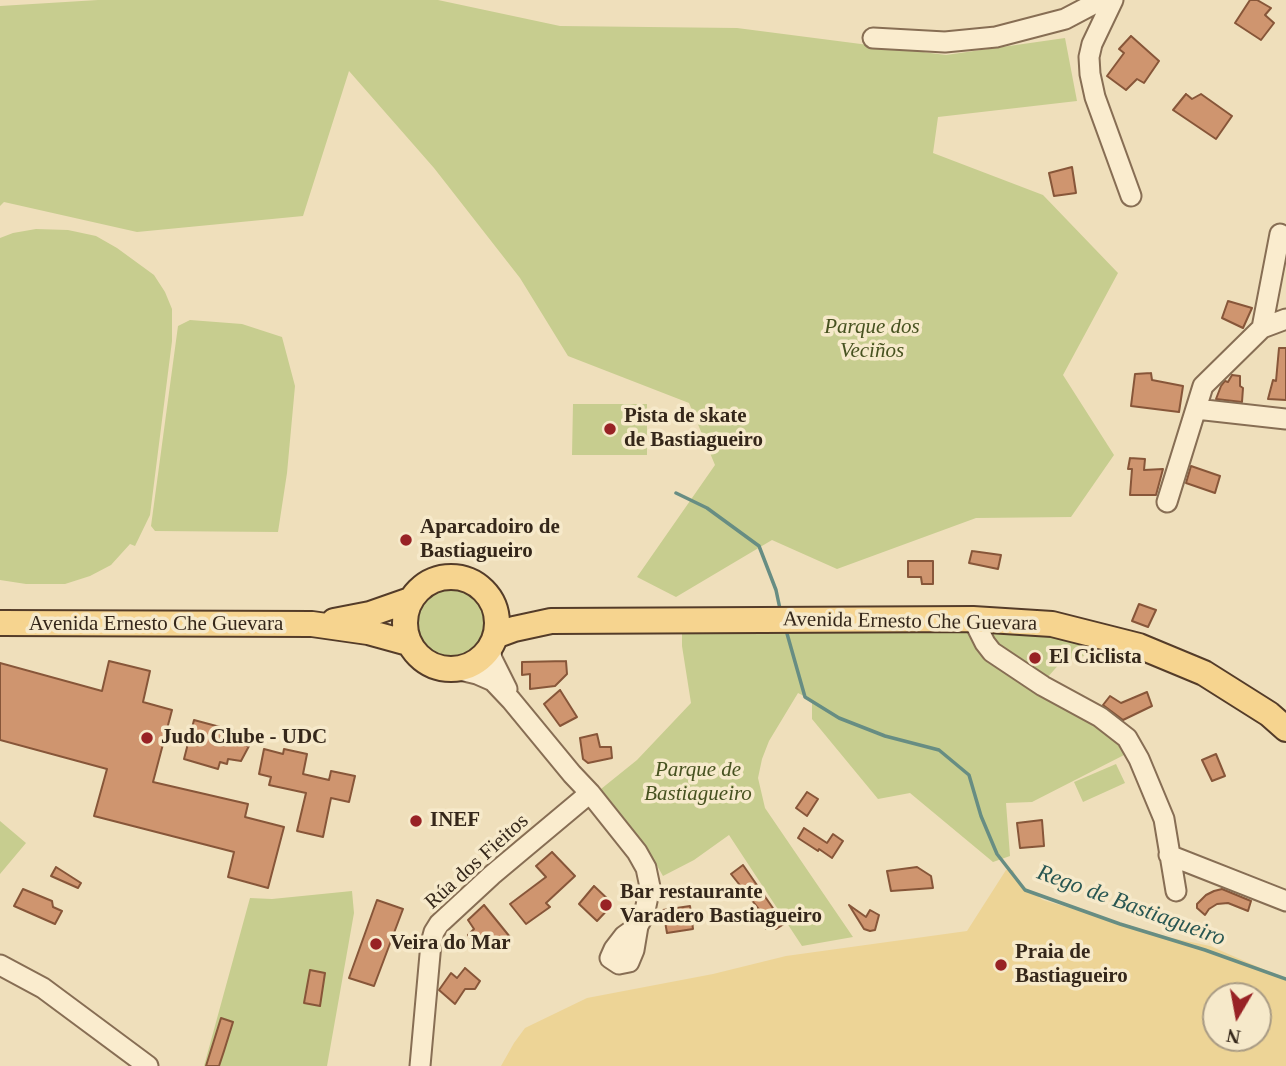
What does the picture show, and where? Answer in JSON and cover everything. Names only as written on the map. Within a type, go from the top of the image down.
[{"type":"main road","points":[[440,577],[458,578],[480,587],[489,598],[496,615],[493,642],[480,659],[456,669],[433,666],[417,655],[408,643],[404,620],[411,600],[433,580],[440,577]]},
{"type":"main road","name":"Avenida Ernesto Che Guevara","points":[[489,598],[517,611],[551,621]]},
{"type":"main road","name":"Avenida Ernesto Che Guevara","points":[[312,624],[370,614],[411,600]]},
{"type":"main road","name":"Avenida Ernesto Che Guevara","points":[[493,642],[514,629],[551,621],[973,620],[1052,624],[1139,646],[1204,673],[1269,714],[1286,729]]},
{"type":"main road","name":"Avenida Ernesto Che Guevara","points":[[0,623],[312,624],[368,632],[408,643]]},
{"type":"street","points":[[873,38],[945,42],[996,37],[1065,19],[1101,0]]},
{"type":"street","points":[[1113,0],[1092,44],[1089,57],[1090,74],[1131,196]]},
{"type":"street","points":[[1262,328],[1280,234]]},
{"type":"street","points":[[1167,502],[1203,386],[1262,328],[1286,320]]},
{"type":"street","points":[[1196,409],[1286,419]]},
{"type":"street","points":[[973,620],[992,652],[1043,686],[1100,717],[1127,738],[1139,759],[1164,819],[1176,891]]},
{"type":"street","points":[[493,642],[492,659],[511,700]]},
{"type":"street","points":[[456,669],[493,681],[637,852],[646,868],[650,887],[644,915],[638,926]]},
{"type":"street","name":"Rúa dos Fieitos","points":[[420,1066],[430,943],[434,932],[439,924],[492,875],[590,793]]},
{"type":"street","points":[[1169,855],[1286,901]]},
{"type":"street","points":[[0,965],[43,988],[148,1066]]},
{"type":"green space","name":"Parque dos Veciños","points":[[98,0],[438,0],[560,26],[737,28],[946,55],[1065,38],[1077,101],[938,117],[933,153],[1043,195],[1118,273],[1063,375],[1114,455],[1071,517],[976,518],[837,569],[772,540],[676,597],[637,577],[715,465],[689,403],[568,356],[520,278],[434,168],[349,71],[303,216],[137,232],[4,202],[0,206],[0,6]]},
{"type":"green space","points":[[36,229],[68,230],[96,236],[117,248],[154,275],[172,309],[172,341],[150,515],[135,546],[130,544],[111,565],[90,576],[65,584],[26,584],[0,580],[0,238]]},
{"type":"green space","points":[[190,320],[242,324],[282,337],[295,386],[287,473],[278,532],[155,531],[151,526],[178,326]]},
{"type":"green space","name":"Pista de skate de Bastiagueiro","points":[[573,404],[647,404],[647,455],[572,455]]},
{"type":"green space","points":[[444,585],[458,585],[472,591],[483,602],[489,623],[486,638],[478,650],[458,661],[444,661],[430,655],[419,644],[413,630],[413,616],[419,602],[430,591]]},
{"type":"green space","name":"Parque de Bastiagueiro","points":[[682,626],[1041,632],[1097,643],[1093,655],[1061,662],[1047,678],[1127,728],[1126,754],[1032,802],[1006,803],[1010,856],[993,862],[910,793],[878,799],[812,719],[812,700],[798,693],[769,741],[758,778],[765,808],[853,937],[802,946],[729,835],[694,860],[663,876],[645,845],[601,789],[637,760],[691,703],[682,646]]},
{"type":"green space","points":[[1116,764],[1125,783],[1083,802],[1074,782]]},
{"type":"green space","points":[[0,821],[26,843],[0,874]]},
{"type":"green space","points":[[352,891],[354,913],[327,1066],[204,1066],[250,898],[272,899]]},
{"type":"sand","name":"Praia de Bastiagueiro","points":[[1006,870],[1013,870],[1019,883],[1043,900],[1172,938],[1210,946],[1286,979],[1286,1066],[501,1066],[525,1028],[587,998],[713,974],[786,956],[967,931]]},
{"type":"building","points":[[1250,0],[1257,0],[1271,8],[1265,15],[1274,23],[1261,40],[1235,23]]},
{"type":"building","points":[[1131,36],[1159,61],[1144,83],[1137,79],[1126,90],[1107,76],[1124,53],[1119,49]]},
{"type":"building","points":[[1186,94],[1192,99],[1201,94],[1232,116],[1216,139],[1173,110]]},
{"type":"building","points":[[1072,167],[1076,193],[1054,196],[1049,173]]},
{"type":"building","points":[[1228,301],[1252,308],[1243,328],[1222,318]]},
{"type":"building","points":[[1279,348],[1286,348],[1286,400],[1268,399],[1273,380],[1276,381]]},
{"type":"building","points":[[1151,373],[1152,380],[1183,386],[1179,412],[1131,406],[1135,374]]},
{"type":"building","points":[[1232,375],[1240,376],[1242,402],[1216,399],[1221,386],[1225,381],[1228,382]]},
{"type":"building","points":[[1130,458],[1145,459],[1144,470],[1163,469],[1156,495],[1130,495]]},
{"type":"building","points":[[1191,466],[1220,476],[1215,493],[1186,483]]},
{"type":"building","points":[[972,551],[1001,555],[998,569],[969,563]]},
{"type":"building","points":[[908,561],[933,561],[933,584],[922,584],[921,577],[908,577]]},
{"type":"building","points":[[1139,604],[1156,610],[1148,627],[1132,621]]},
{"type":"building","points":[[109,661],[150,671],[143,702],[172,710],[153,782],[248,804],[245,817],[284,827],[268,888],[228,877],[234,852],[94,816],[107,769],[0,740],[0,663],[102,691]]},
{"type":"building","points":[[566,661],[567,674],[555,686],[530,689],[530,674],[522,675],[522,662]]},
{"type":"building","points":[[560,690],[577,717],[560,726],[544,704]]},
{"type":"building","points":[[1147,692],[1152,706],[1123,720],[1103,705],[1110,696],[1121,703]]},
{"type":"building","points":[[194,720],[250,735],[249,746],[241,761],[228,759],[227,764],[220,762],[218,769],[184,759]]},
{"type":"building","points":[[597,734],[600,747],[611,747],[612,758],[588,763],[583,759],[580,738]]},
{"type":"building","points":[[264,749],[283,754],[284,749],[307,754],[303,774],[329,780],[331,771],[355,776],[349,802],[331,798],[323,837],[297,831],[306,793],[269,785],[271,777],[259,774]]},
{"type":"building","points":[[1216,754],[1225,776],[1212,781],[1202,760]]},
{"type":"building","points":[[807,792],[818,799],[807,816],[796,808]]},
{"type":"building","points":[[1042,820],[1044,846],[1020,848],[1017,823]]},
{"type":"building","points":[[804,828],[827,843],[833,834],[843,841],[832,858],[798,838]]},
{"type":"building","points":[[552,852],[575,876],[546,903],[550,907],[526,924],[510,904],[546,877],[536,866]]},
{"type":"building","points":[[743,865],[784,924],[776,929],[773,926],[766,929],[762,913],[731,874]]},
{"type":"building","points":[[56,867],[81,883],[78,888],[51,876]]},
{"type":"building","points":[[917,867],[931,876],[933,888],[891,891],[887,871]]},
{"type":"building","points":[[594,886],[613,904],[597,921],[579,904]]},
{"type":"building","points":[[23,889],[52,901],[53,907],[62,911],[55,924],[14,906]]},
{"type":"building","points":[[1222,889],[1251,901],[1248,911],[1228,903],[1217,904],[1205,915],[1197,908],[1197,904],[1206,895]]},
{"type":"building","name":"Veira do Mar","points":[[377,900],[403,909],[374,986],[349,978]]},
{"type":"building","points":[[484,905],[510,937],[497,949],[489,940],[479,948],[468,935],[474,929],[468,920]]},
{"type":"building","points":[[849,905],[866,917],[870,910],[879,915],[875,930],[864,929]]},
{"type":"building","points":[[690,906],[693,929],[667,933],[663,910]]},
{"type":"building","points":[[465,968],[480,981],[475,989],[465,989],[455,1004],[439,990],[451,973],[457,978]]},
{"type":"building","points":[[310,970],[325,973],[320,1006],[304,1003]]},
{"type":"building","points":[[221,1018],[233,1022],[224,1051],[219,1066],[206,1066]]},
{"type":"waterway","name":"Rego de Bastiagueiro","points":[[676,493],[707,508],[759,546],[776,590],[780,609]]},
{"type":"waterway","name":"Rego de Bastiagueiro","points":[[786,630],[805,697],[839,718],[885,736],[939,750],[969,775],[981,816],[997,854],[1025,890],[1286,979]]},
{"type":"place","name":"Pista de skate de Bastiagueiro","points":[[610,429]]},
{"type":"place","name":"Aparcadoiro de Bastiagueiro","points":[[406,540]]},
{"type":"place","name":"El Ciclista","points":[[1035,658]]},
{"type":"place","name":"Judo Clube - UDC","points":[[147,738]]},
{"type":"place","name":"INEF","points":[[416,821]]},
{"type":"place","name":"Bar restaurante Varadero Bastiagueiro","points":[[606,905]]},
{"type":"place","name":"Veira do Mar","points":[[376,944]]},
{"type":"place","name":"Praia de Bastiagueiro","points":[[1001,965]]}]
